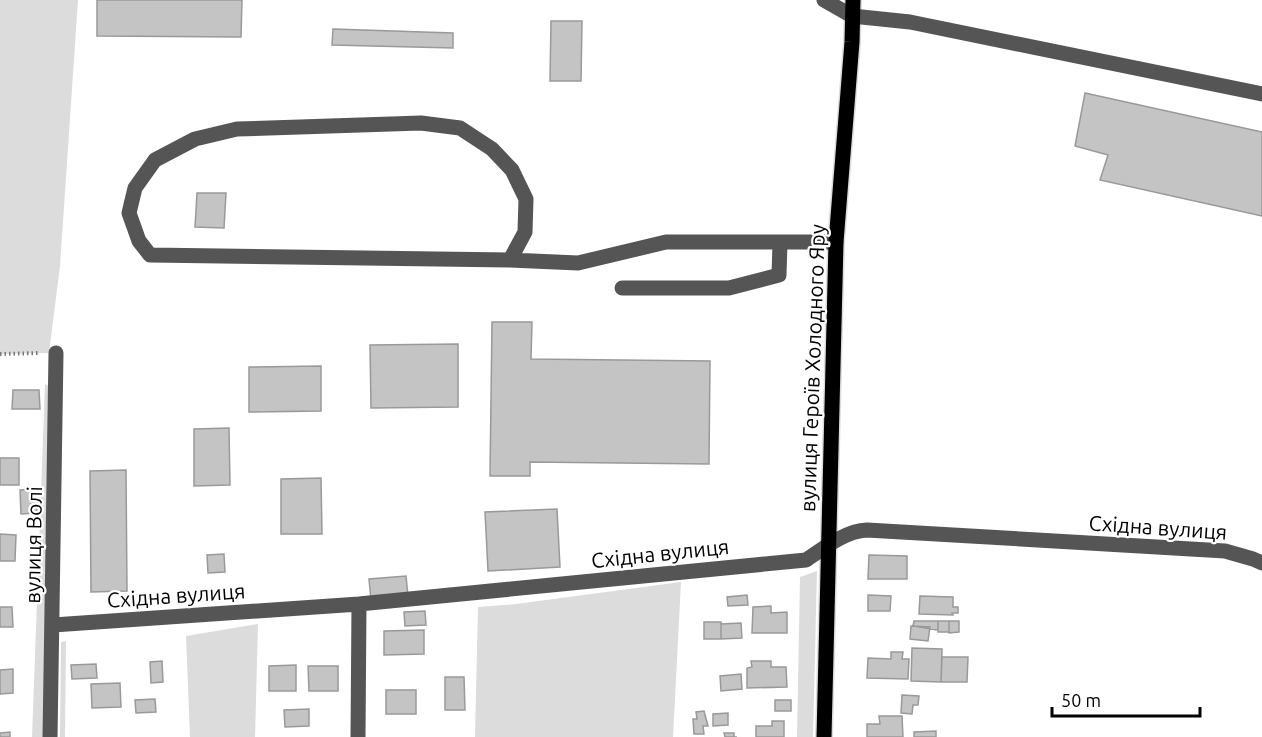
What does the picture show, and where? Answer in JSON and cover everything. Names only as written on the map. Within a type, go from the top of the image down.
[{"type":"main road","name":"вулиця Героїв Холодного Яру","points":[[824,737],[836,242],[853,0]]},
{"type":"street","points":[[824,0],[852,16],[910,22],[1262,94]]},
{"type":"street","points":[[510,260],[525,232],[526,199],[512,170],[492,149],[460,128],[421,123],[237,129],[195,139],[155,160],[135,188],[129,213],[139,241],[150,255],[578,262],[666,242],[836,242]]},
{"type":"street","points":[[622,288],[729,288],[779,275],[780,243]]},
{"type":"street","name":"вулиця Волі","points":[[50,737],[56,353]]},
{"type":"street","name":"Східна вулиця","points":[[53,625],[359,604],[806,560],[828,545],[858,530],[1225,551],[1262,563]]},
{"type":"street","points":[[358,737],[359,604]]},
{"type":"path","points":[[0,354],[56,353]]},
{"type":"shaded area","points":[[0,0],[78,0],[60,266],[49,353],[0,354]]},
{"type":"shaded area","points":[[45,384],[51,387],[44,737],[32,737]]},
{"type":"shaded area","points":[[817,571],[813,737],[797,737],[800,577]]},
{"type":"shaded area","points":[[681,582],[673,737],[475,737],[478,607]]},
{"type":"shaded area","points":[[258,624],[255,737],[190,737],[186,636]]},
{"type":"shaded area","points":[[66,641],[65,737],[60,737],[61,642]]},
{"type":"building","points":[[97,0],[242,0],[241,37],[97,36]]},
{"type":"building","points":[[551,21],[582,21],[581,81],[550,81]]},
{"type":"building","points":[[333,29],[453,33],[453,48],[332,45]]},
{"type":"building","points":[[1085,93],[1262,132],[1262,216],[1100,180],[1108,155],[1075,146]]},
{"type":"building","points":[[197,193],[226,193],[224,228],[195,227]]},
{"type":"building","points":[[492,322],[532,322],[531,359],[710,361],[709,464],[530,462],[530,476],[490,476]]},
{"type":"building","points":[[458,344],[458,407],[371,408],[370,345]]},
{"type":"building","points":[[321,366],[321,411],[249,412],[249,367]]},
{"type":"building","points":[[13,390],[39,390],[40,409],[12,409]]},
{"type":"building","points":[[229,428],[230,485],[194,486],[194,429]]},
{"type":"building","points":[[0,458],[19,458],[19,485],[0,485]]},
{"type":"building","points":[[126,470],[127,591],[91,592],[90,471]]},
{"type":"building","points":[[321,478],[322,534],[281,534],[281,479]]},
{"type":"building","points":[[36,489],[37,513],[21,514],[20,490]]},
{"type":"building","points":[[557,509],[560,567],[488,571],[485,512]]},
{"type":"building","points":[[0,534],[16,535],[15,561],[0,561]]},
{"type":"building","points":[[224,554],[225,572],[208,573],[207,555]]},
{"type":"building","points":[[869,555],[907,556],[907,579],[868,579]]},
{"type":"building","points":[[406,576],[408,596],[371,600],[369,579]]},
{"type":"building","points":[[747,595],[748,605],[728,606],[727,597]]},
{"type":"building","points":[[868,595],[891,596],[890,611],[868,611]]},
{"type":"building","points":[[920,596],[953,597],[953,607],[958,607],[958,613],[952,613],[953,615],[919,614]]},
{"type":"building","points":[[771,606],[771,613],[787,612],[787,633],[752,633],[753,607]]},
{"type":"building","points":[[0,607],[12,607],[13,627],[0,627]]},
{"type":"building","points":[[425,611],[426,625],[405,626],[404,612]]},
{"type":"building","points":[[914,621],[938,621],[938,630],[913,626]]},
{"type":"building","points":[[938,621],[949,621],[949,632],[938,632]]},
{"type":"building","points":[[949,621],[959,621],[959,632],[949,633]]},
{"type":"building","points":[[704,622],[721,622],[721,639],[704,639]]},
{"type":"building","points":[[741,623],[742,638],[721,639],[721,624]]},
{"type":"building","points":[[911,626],[930,627],[928,641],[910,639]]},
{"type":"building","points":[[424,630],[424,654],[384,655],[384,631]]},
{"type":"building","points":[[912,648],[942,649],[941,682],[911,681]]},
{"type":"building","points":[[891,652],[903,652],[902,659],[909,659],[908,679],[867,678],[868,658],[891,659]]},
{"type":"building","points":[[942,657],[968,657],[967,682],[941,682]]},
{"type":"building","points":[[162,661],[163,682],[151,683],[150,662]]},
{"type":"building","points":[[751,661],[771,661],[771,667],[786,667],[787,687],[747,688],[747,668],[752,667]]},
{"type":"building","points":[[96,664],[97,678],[72,679],[71,665]]},
{"type":"building","points":[[296,665],[296,691],[269,691],[269,666]]},
{"type":"building","points":[[308,666],[338,666],[338,691],[309,691]]},
{"type":"building","points":[[13,669],[13,693],[0,694],[0,670]]},
{"type":"building","points":[[741,674],[742,689],[721,691],[720,676]]},
{"type":"building","points":[[445,677],[464,677],[465,710],[445,710]]},
{"type":"building","points":[[120,683],[121,707],[92,708],[91,684]]},
{"type":"building","points":[[386,690],[416,690],[416,714],[386,714]]},
{"type":"building","points":[[902,695],[919,696],[918,705],[913,705],[912,714],[901,713]]},
{"type":"building","points":[[155,699],[156,712],[136,713],[135,700]]},
{"type":"building","points":[[775,700],[791,700],[791,711],[775,711]]},
{"type":"building","points":[[309,709],[309,726],[285,727],[284,710]]},
{"type":"building","points":[[704,711],[708,726],[703,726],[704,734],[694,734],[693,719],[697,719],[696,712]]},
{"type":"building","points":[[728,713],[728,725],[713,726],[713,714]]},
{"type":"building","points":[[879,716],[902,716],[903,737],[867,737],[867,724],[880,724]]},
{"type":"building","points":[[772,721],[784,721],[784,737],[756,737],[756,726],[772,726]]},
{"type":"building","points":[[936,731],[936,737],[914,737],[914,732]]},
{"type":"building","points":[[10,732],[10,737],[0,737],[0,733]]},
{"type":"building","points":[[724,733],[734,733],[734,737],[725,737]]}]
